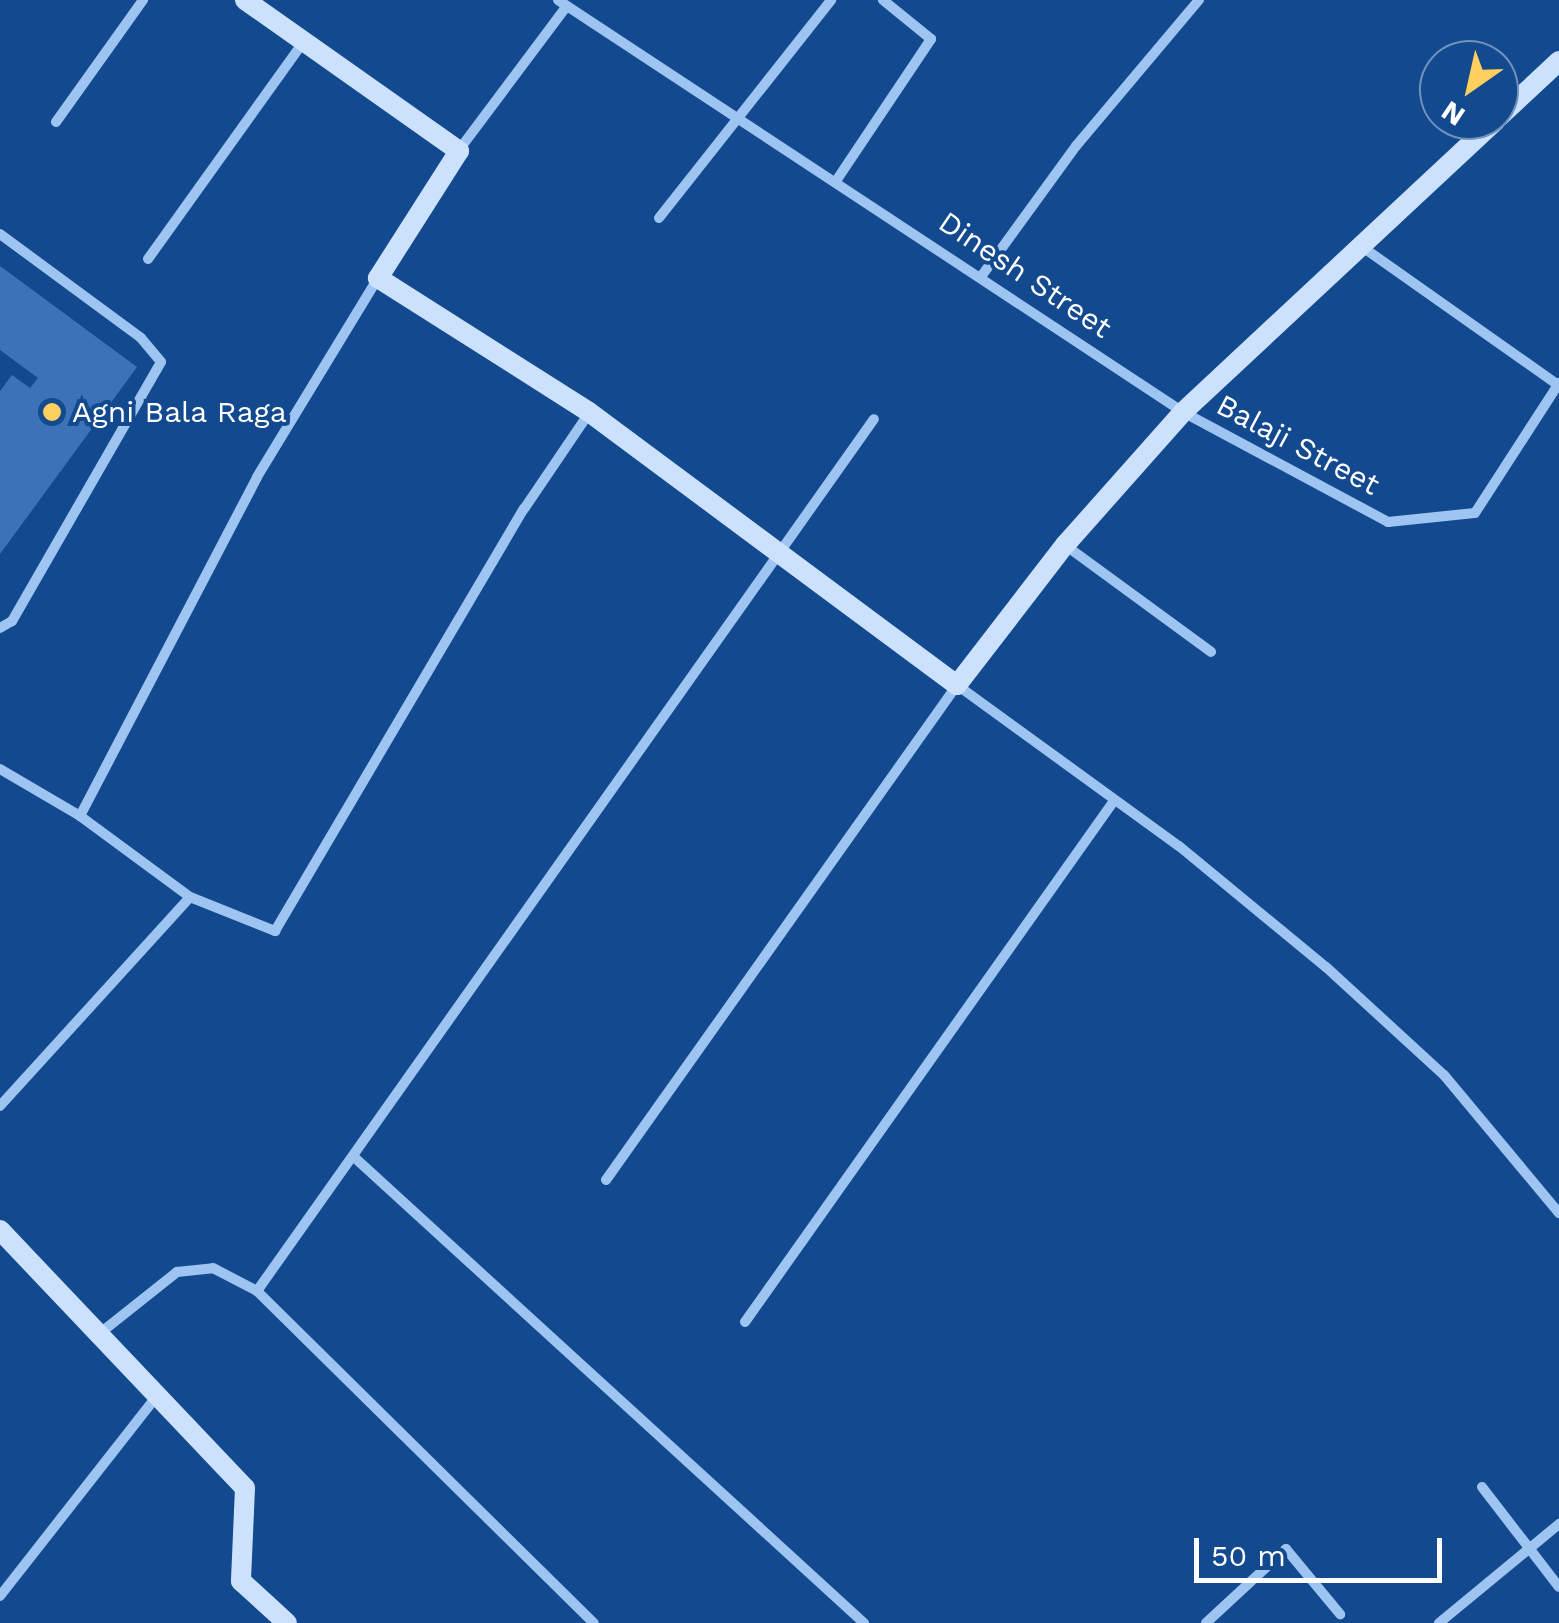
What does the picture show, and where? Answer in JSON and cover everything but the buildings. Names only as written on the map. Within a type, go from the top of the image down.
[{"type":"street","points":[[56,122],[143,0]]},
{"type":"street","points":[[659,218],[831,0]]},
{"type":"street","points":[[836,181],[931,39],[883,0]]},
{"type":"street","points":[[983,274],[1076,146],[1199,0]]},
{"type":"street","points":[[80,816],[256,476],[458,151],[562,3]]},
{"type":"street","name":"Dinesh Street","points":[[562,3],[735,118],[983,274],[1184,412]]},
{"type":"street","points":[[260,4],[458,151]]},
{"type":"street","points":[[148,259],[304,40]]},
{"type":"street","points":[[1519,99],[1559,61]]},
{"type":"street","points":[[606,1180],[957,686],[1065,545],[1184,412],[1475,140]]},
{"type":"street","points":[[0,234],[141,338],[160,362],[12,622],[0,628]]},
{"type":"street","points":[[1361,246],[1558,384]]},
{"type":"street","points":[[378,278],[590,412],[1113,802],[1179,846],[1444,1075],[1559,1213]]},
{"type":"street","name":"Balaji Street","points":[[1184,412],[1388,522],[1476,513],[1558,384]]},
{"type":"street","points":[[0,769],[80,816],[190,896],[275,931],[524,509],[590,412]]},
{"type":"street","points":[[257,1291],[874,419]]},
{"type":"street","points":[[1065,545],[1211,652]]},
{"type":"street","points":[[746,1322],[1113,802]]},
{"type":"street","points":[[0,1106],[190,896]]},
{"type":"street","points":[[354,1157],[864,1623]]},
{"type":"street","points":[[0,1230],[245,1488],[241,1581],[287,1623]]},
{"type":"street","points":[[99,1334],[177,1272],[212,1268],[257,1291],[594,1623]]},
{"type":"street","points":[[0,1596],[158,1395]]},
{"type":"street","points":[[1482,1487],[1559,1587]]},
{"type":"street","points":[[1439,1623],[1559,1524]]},
{"type":"street","points":[[1206,1623],[1286,1549],[1340,1614]]},
{"type":"place","name":"Agni Bala Raga","points":[[52,412]]}]
